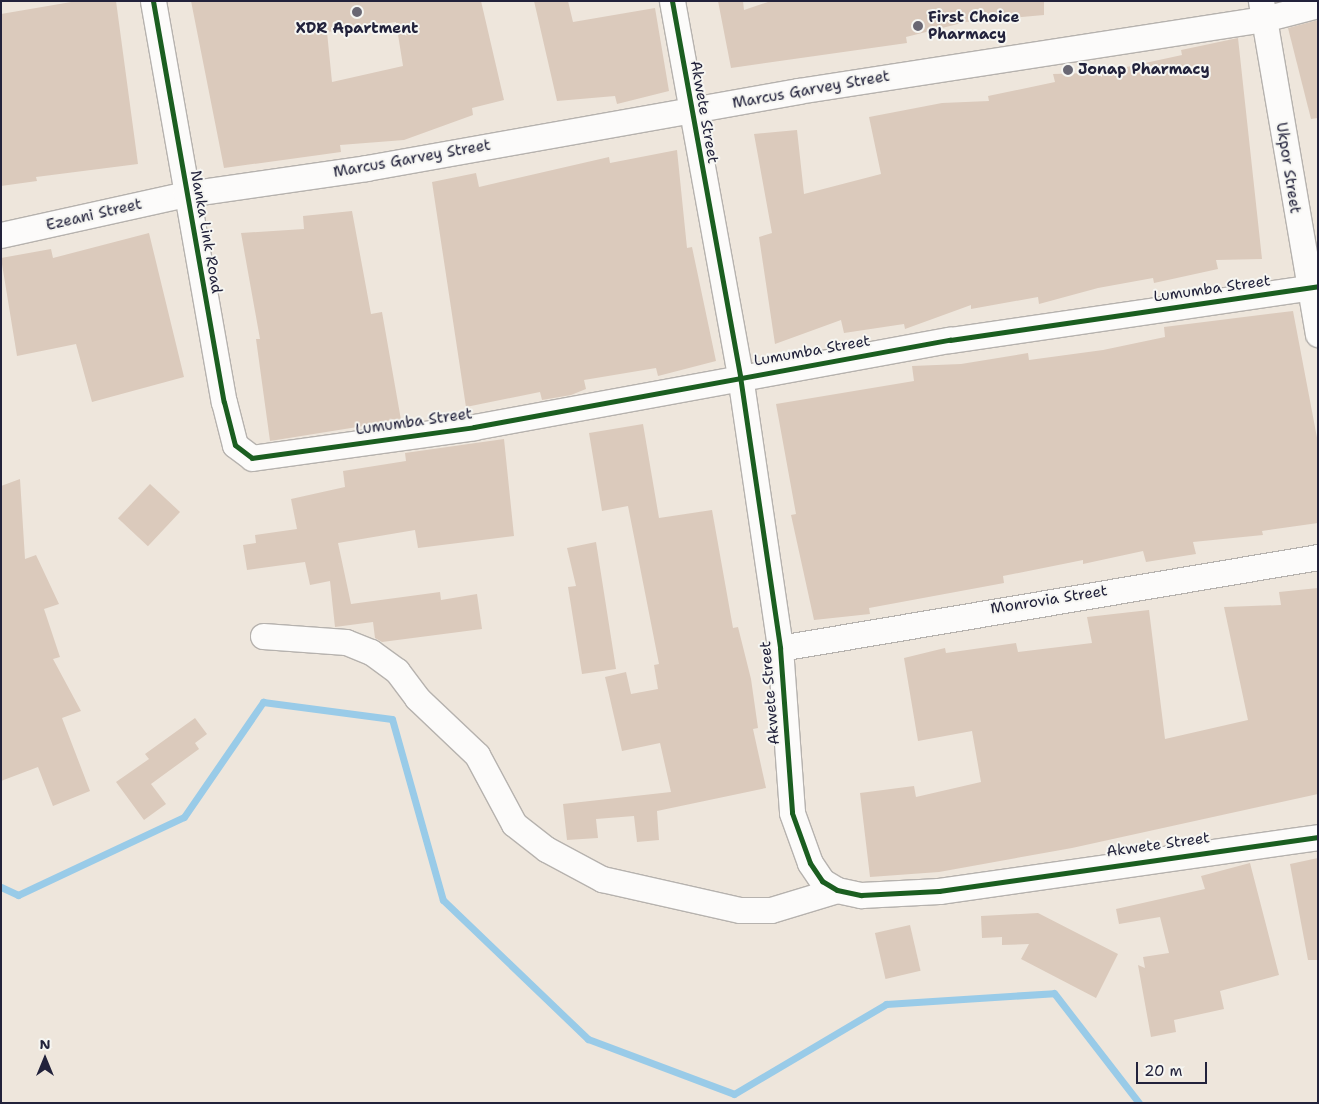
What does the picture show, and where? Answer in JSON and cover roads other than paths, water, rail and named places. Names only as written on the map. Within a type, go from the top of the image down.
[{"type":"street","name":"Nanka Link Road","points":[[153,1],[186,194],[235,445],[252,458]]},
{"type":"street","name":"Akwete Street","points":[[672,1],[740,376],[780,648],[792,813],[810,863],[822,881],[837,890],[861,895],[939,891],[1318,836]]},
{"type":"street","name":"Marcus Garvey Street","points":[[186,194],[366,168],[1262,10],[1318,5]]},
{"type":"street","name":"Ukpor Street","points":[[1262,10],[1313,287],[1318,334]]},
{"type":"street","name":"Ezeani Street","points":[[1,235],[186,194]]},
{"type":"street","name":"Lumumba Street","points":[[252,458],[474,427],[740,376],[1313,287]]},
{"type":"street","name":"Monrovia Street","points":[[780,648],[1318,557]]},
{"type":"street","points":[[263,636],[346,642],[371,652],[398,671],[417,698],[477,755],[514,824],[546,849],[602,879],[740,910],[771,910],[837,890]]},
{"type":"waterway","points":[[1,887],[18,895],[184,817],[263,702],[392,719],[443,900],[588,1039],[734,1094],[886,1004],[1054,993],[1139,1103]]},
{"type":"place","name":"XDR Apartment","points":[[357,12]]},
{"type":"place","name":"First Choice Pharmacy","points":[[918,26]]},
{"type":"place","name":"Jonap Pharmacy","points":[[1068,70]]}]
